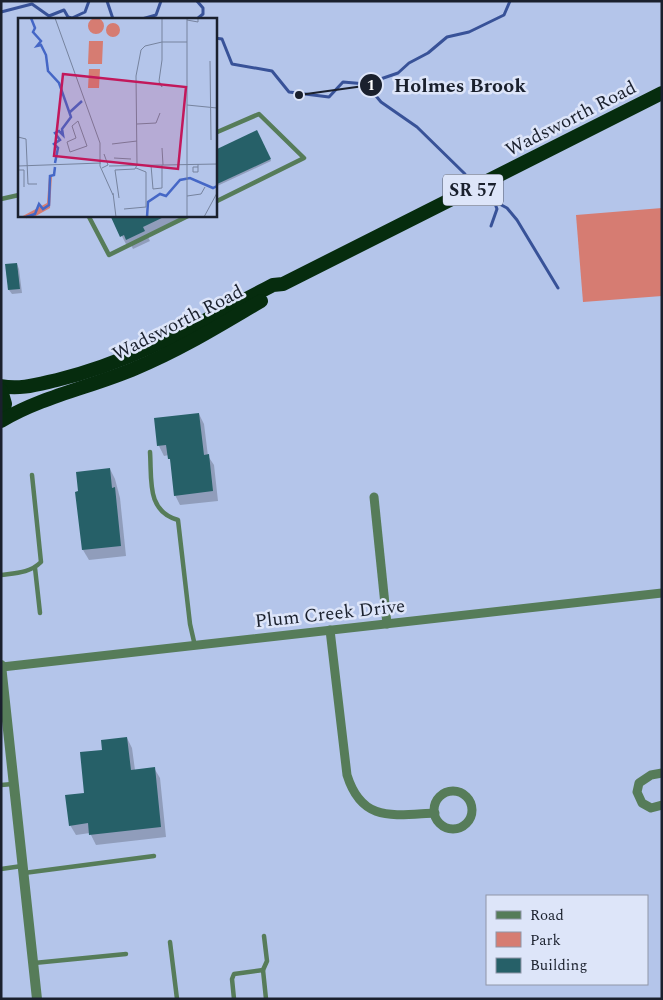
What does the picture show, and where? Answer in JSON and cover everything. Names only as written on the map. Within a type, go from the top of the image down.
[{"type":"highway","name":"Wadsworth Road","points":[[1,386],[33,386],[114,363],[168,340],[273,285],[283,284],[662,94]]},
{"type":"highway","name":"Wadsworth Road","points":[[1,420],[46,400],[118,376],[161,357],[278,292],[283,284]]},
{"type":"highway","name":"Wadsworth Road","points":[[1,390],[5,404],[1,420]]},
{"type":"street","points":[[374,497],[387,624]]},
{"type":"street","name":"Plum Creek Drive","points":[[1,666],[662,593]]},
{"type":"street","points":[[330,630],[347,775],[353,792],[364,805],[386,816],[435,812]]},
{"type":"street","points":[[1,666],[37,999]]},
{"type":"street","points":[[662,773],[651,775],[639,783],[638,792],[642,803],[651,808],[662,805]]},
{"type":"street","points":[[453,792],[464,795],[471,806],[470,818],[467,823],[457,829],[450,829],[440,824],[435,812],[437,800],[447,793],[453,792]]},
{"type":"lane","points":[[216,133],[260,114],[304,158],[216,202]]},
{"type":"lane","points":[[1,199],[18,195]]},
{"type":"lane","points":[[89,216],[109,255],[188,216]]},
{"type":"lane","points":[[150,452],[155,505],[165,517],[178,520],[194,646]]},
{"type":"lane","points":[[1,575],[26,572],[35,568],[40,562],[32,475]]},
{"type":"lane","points":[[35,568],[40,613]]},
{"type":"lane","points":[[1,785],[14,784]]},
{"type":"lane","points":[[1,869],[23,870],[154,856]]},
{"type":"lane","points":[[264,936],[267,961],[263,970],[266,999]]},
{"type":"lane","points":[[170,942],[177,999]]},
{"type":"lane","points":[[34,963],[126,954]]},
{"type":"lane","points":[[234,999],[232,979],[234,974],[263,970]]},
{"type":"green space","points":[[662,208],[662,296],[583,302],[576,215]]},
{"type":"building","points":[[257,130],[271,159],[216,185],[216,150]]},
{"type":"building","points":[[110,216],[166,216],[143,227],[145,231],[126,240],[124,235],[120,237]]},
{"type":"building","points":[[17,263],[20,289],[8,290],[5,264]]},
{"type":"building","points":[[199,413],[204,455],[209,454],[213,491],[174,496],[170,459],[168,459],[166,445],[157,446],[154,418]]},
{"type":"building","points":[[110,468],[112,488],[115,487],[121,546],[82,550],[75,492],[78,491],[76,472]]},
{"type":"building","points":[[127,737],[131,770],[155,767],[161,827],[89,835],[88,823],[69,826],[65,795],[84,793],[80,752],[102,750],[101,740]]},
{"type":"waterway","points":[[1,12],[32,4],[49,16],[64,10],[68,17],[72,18],[85,12],[89,1]]},
{"type":"waterway","points":[[107,1],[113,18]]},
{"type":"waterway","points":[[146,18],[156,15],[161,1]]},
{"type":"waterway","points":[[197,1],[203,8],[203,14],[198,18]]},
{"type":"waterway","points":[[216,38],[222,39],[232,64],[272,71],[289,92],[329,97],[343,82],[366,84],[398,73],[409,63],[428,53],[447,37],[469,32],[504,15],[510,1]]},
{"type":"waterway","points":[[366,84],[381,102],[417,127],[465,174]]},
{"type":"waterway","points":[[494,201],[507,208],[517,220],[558,288]]},
{"type":"waterway","points":[[491,226],[497,209],[494,201]]},
{"type":"place","name":"Holmes Brook","points":[[299,95]]}]
